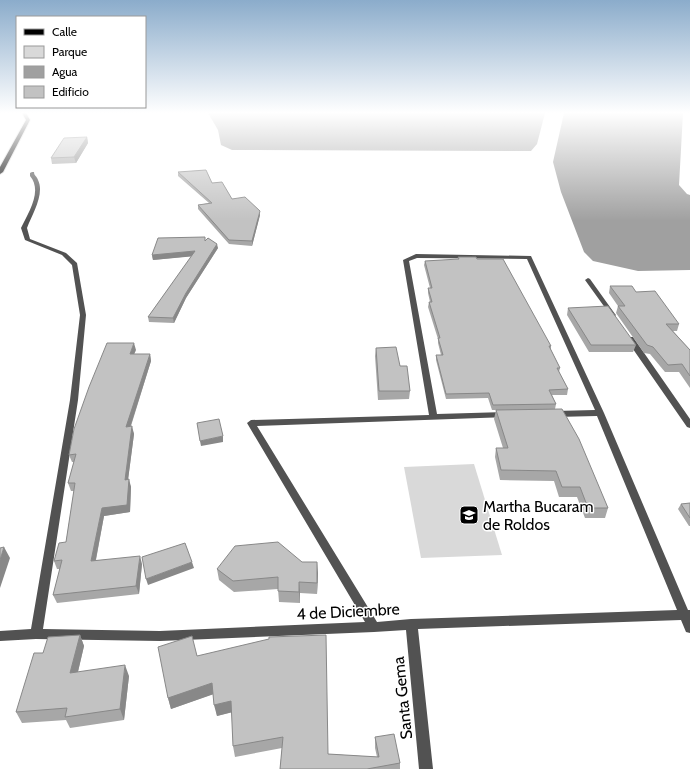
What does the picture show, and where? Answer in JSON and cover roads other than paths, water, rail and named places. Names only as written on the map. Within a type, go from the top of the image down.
[{"type":"main road","points":[[0,172],[12,149]]},
{"type":"street","points":[[32,173],[32,176],[36,180],[38,194],[24,228],[28,240],[64,254],[75,264],[83,315],[74,400],[36,634]]},
{"type":"street","points":[[432,416],[406,260],[416,256],[529,257],[600,413],[687,616],[690,628]]},
{"type":"street","points":[[588,280],[690,425]]},
{"type":"street","points":[[544,414],[600,413]]},
{"type":"street","points":[[374,627],[251,423],[432,416],[512,415]]},
{"type":"street","name":"4 de Diciembre","points":[[0,636],[36,634],[160,636],[374,627],[411,624],[687,616]]},
{"type":"street","name":"Santa Gema","points":[[411,624],[426,769]]},
{"type":"water","points":[[230,149],[533,149],[531,151]]},
{"type":"water","points":[[556,149],[681,149],[679,185],[687,194],[690,195],[690,270],[638,271],[593,261],[584,252],[561,192],[553,162]]},
{"type":"place","name":"Martha Bucaram de Roldos","points":[[469,515]]}]
